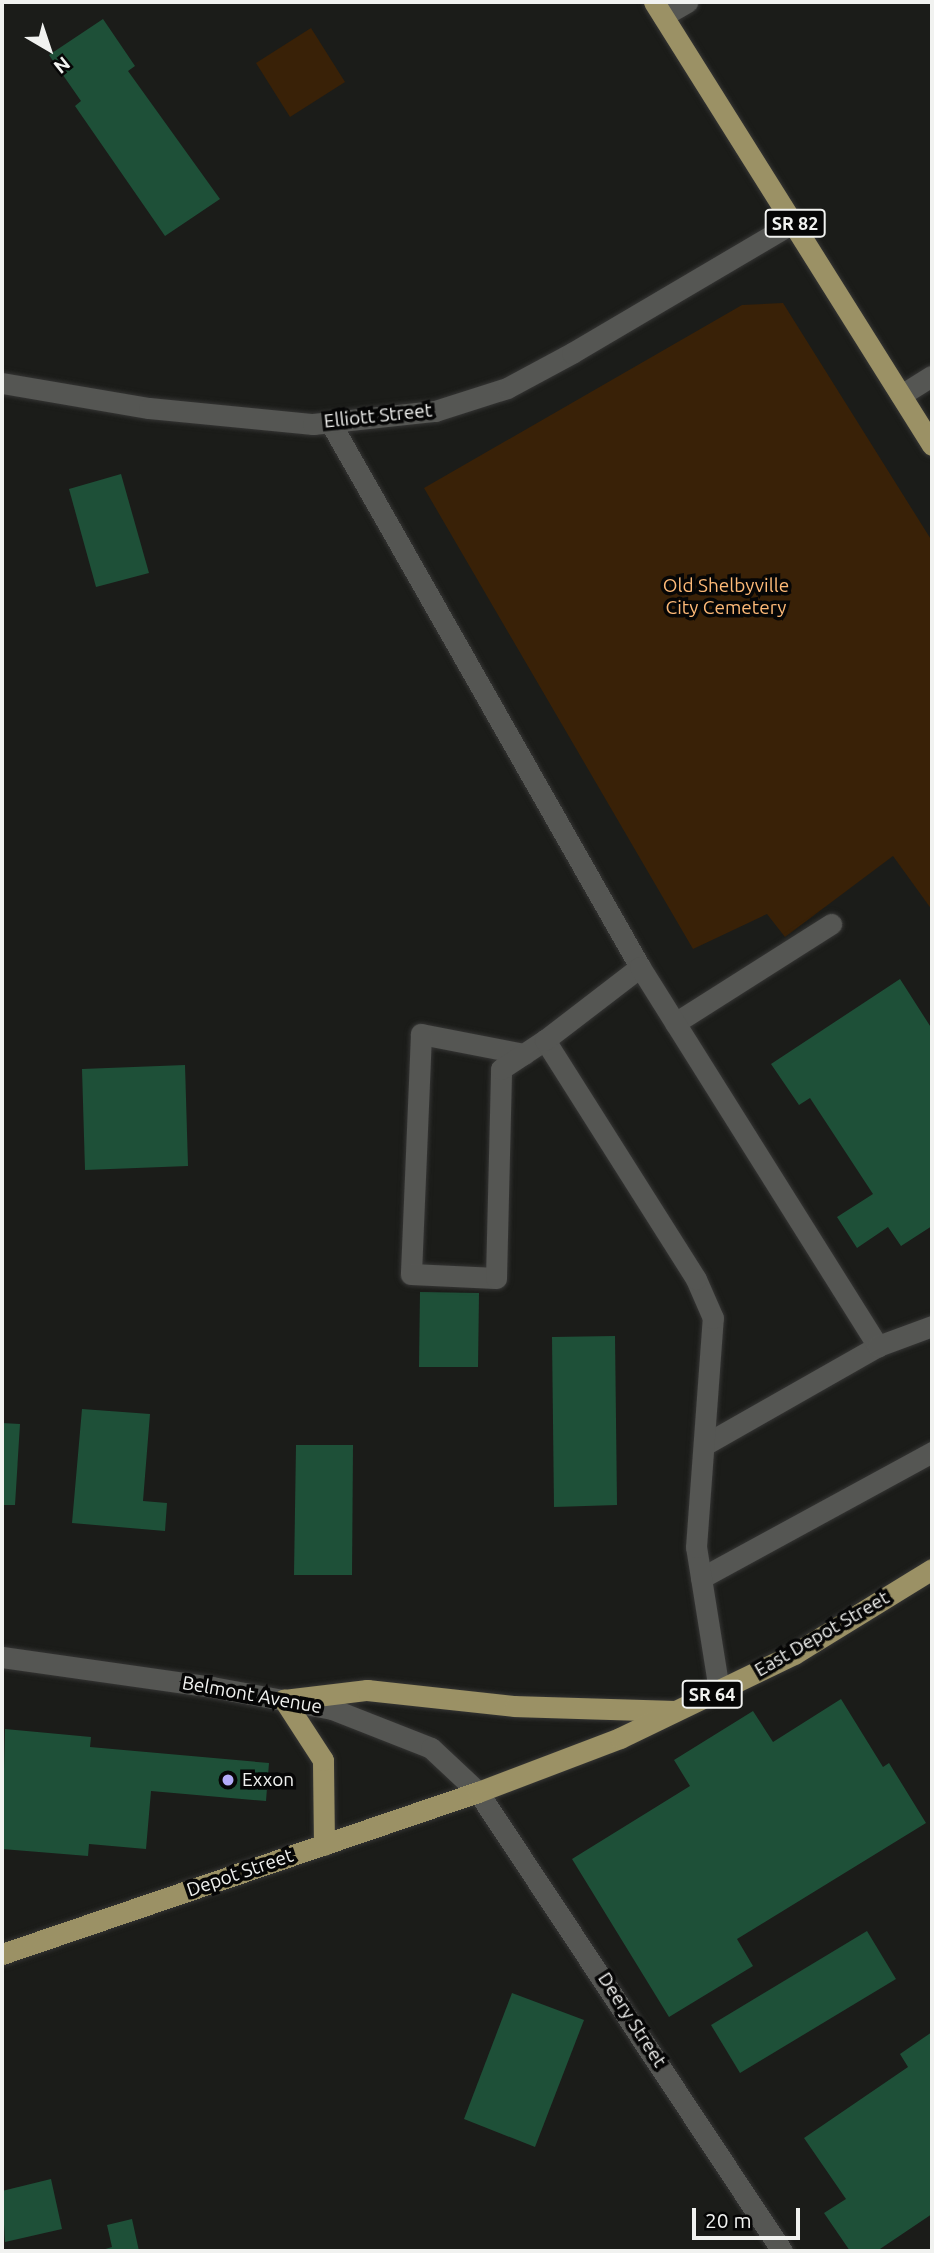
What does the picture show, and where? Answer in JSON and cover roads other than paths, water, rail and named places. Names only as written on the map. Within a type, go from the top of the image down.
[{"type":"main road","name":"SR 82","points":[[659,9],[932,445]]},
{"type":"main road","name":"East Depot Street","points":[[478,1792],[620,1738],[794,1654],[932,1569]]},
{"type":"main road","points":[[324,1845],[323,1760],[285,1700],[367,1690],[514,1706],[676,1711]]},
{"type":"main road","name":"Depot Street","points":[[2,1954],[478,1792]]},
{"type":"street","points":[[659,9],[687,2]]},
{"type":"street","name":"Elliott Street","points":[[2,383],[149,408],[330,422],[435,411],[507,388],[794,222]]},
{"type":"street","points":[[901,395],[932,376]]},
{"type":"street","points":[[330,422],[640,967],[877,1346]]},
{"type":"street","points":[[675,1023],[831,924]]},
{"type":"street","points":[[524,1054],[421,1034],[411,1274],[496,1278],[501,1069],[524,1054],[545,1040],[640,967]]},
{"type":"street","points":[[545,1040],[696,1279],[713,1318],[696,1547],[719,1690]]},
{"type":"street","points":[[704,1445],[877,1346],[932,1326]]},
{"type":"street","points":[[701,1578],[932,1452]]},
{"type":"street","name":"Belmont Avenue","points":[[2,1657],[332,1709],[431,1748],[478,1792]]},
{"type":"street","name":"Deery Street","points":[[478,1792],[782,2251]]},
{"type":"place","name":"Exxon","points":[[228,1780]]},
{"type":"park label","name":"Old Shelbyville City Cemetery","points":[[726,597]]}]
